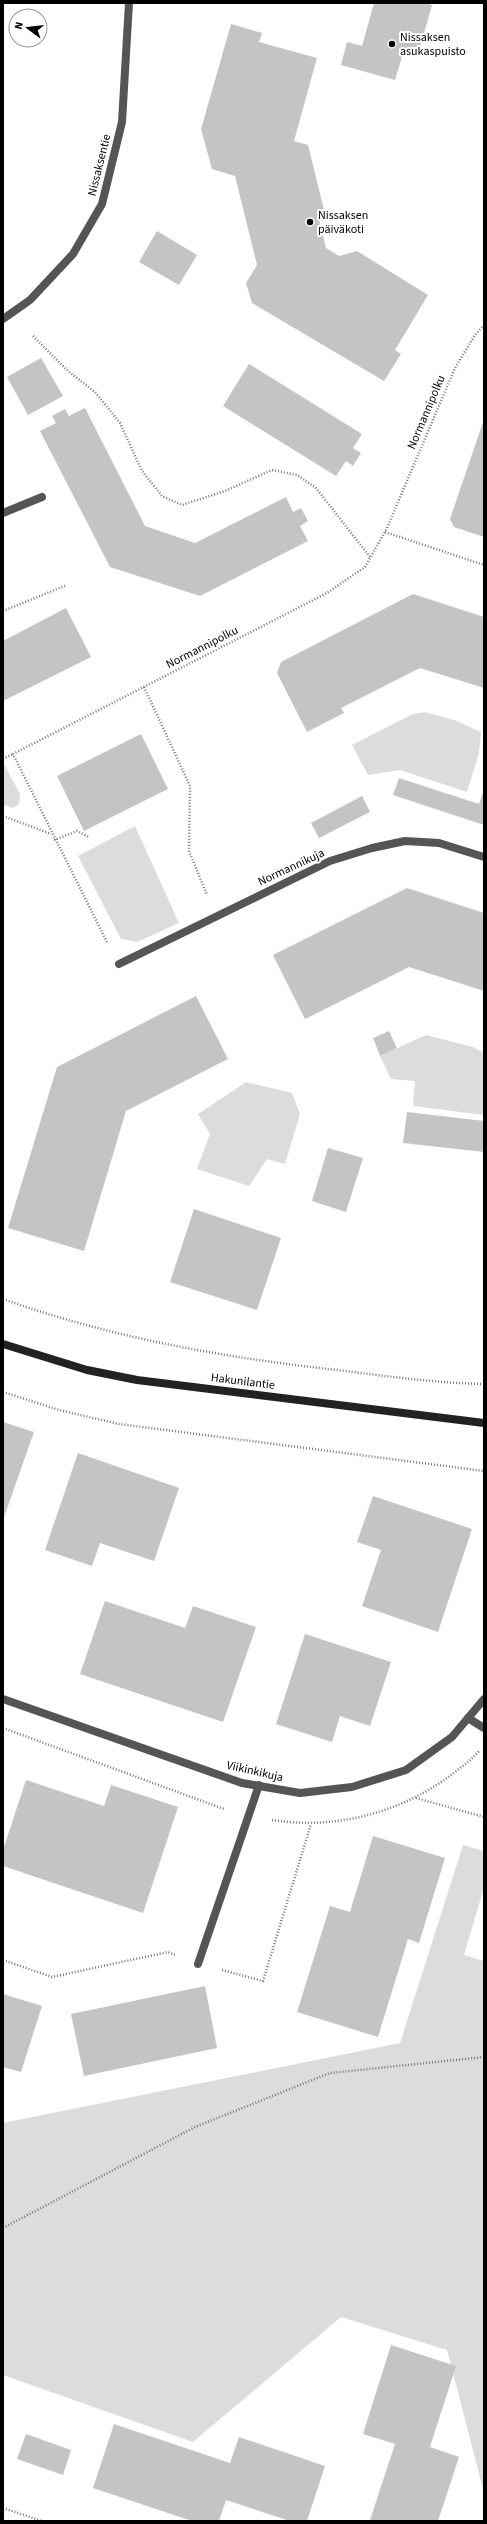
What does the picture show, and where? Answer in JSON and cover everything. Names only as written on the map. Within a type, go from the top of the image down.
[{"type":"street","name":"Nissaksentie","points":[[3,319],[30,300],[73,254],[102,204],[122,122],[129,3]]},
{"type":"street","points":[[3,513],[42,497]]},
{"type":"street","name":"Normannikuja","points":[[119,964],[330,861],[372,848],[405,841],[439,843],[484,857]]},
{"type":"street","name":"Hakunilantie","points":[[3,1344],[87,1370],[137,1380],[484,1423]]},
{"type":"street","name":"Viikinkikuja","points":[[3,1699],[242,1783],[300,1793],[352,1787],[406,1770],[452,1737],[484,1699]]},
{"type":"street","points":[[468,1718],[484,1728]]},
{"type":"street","points":[[198,1964],[259,1785]]},
{"type":"path","name":"Normannipolku","points":[[3,759],[327,593],[365,567],[385,532],[455,368],[475,335],[484,325]]},
{"type":"path","points":[[33,336],[68,371],[95,392],[120,423],[142,471],[162,496],[182,506],[225,491],[272,470],[297,475],[316,488],[370,557]]},
{"type":"path","points":[[385,532],[484,565]]},
{"type":"path","points":[[3,611],[67,586]]},
{"type":"path","points":[[144,687],[190,786],[190,851],[215,917]]},
{"type":"path","points":[[13,754],[54,840],[119,964]]},
{"type":"path","points":[[3,816],[52,834]]},
{"type":"path","points":[[54,840],[77,831],[89,837]]},
{"type":"path","points":[[3,1300],[56,1318],[148,1342],[278,1364],[452,1384],[484,1384]]},
{"type":"path","points":[[3,1392],[59,1410],[119,1424],[484,1471]]},
{"type":"path","points":[[416,1798],[484,1817]]},
{"type":"path","points":[[3,2228],[195,2127],[330,2073],[484,2057]]},
{"type":"path","points":[[3,2508],[42,2521]]},
{"type":"shaded area","points":[[425,712],[454,720],[481,732],[479,753],[467,792],[400,770],[368,775],[352,745],[413,714]]},
{"type":"shaded area","points":[[5,766],[20,794],[19,804],[13,808],[3,805],[3,767]]},
{"type":"shaded area","points":[[135,826],[179,923],[137,942],[121,939],[78,856]]},
{"type":"shaded area","points":[[426,1035],[473,1047],[484,1053],[484,1115],[413,1106],[415,1081],[391,1079],[380,1056]]},
{"type":"shaded area","points":[[246,1082],[292,1093],[300,1114],[285,1164],[267,1159],[249,1186],[197,1169],[210,1134],[198,1114]]},
{"type":"shaded area","points":[[463,1845],[484,1851],[484,1887],[464,1955],[484,1961],[484,2493],[447,2350],[341,2317],[193,2442],[3,2375],[3,2123],[400,2043]]},
{"type":"building","name":"Nissaksen asukaspuisto","points":[[374,3],[423,3],[432,5],[418,54],[404,50],[395,80],[341,65],[347,42],[362,46]]},
{"type":"building","points":[[231,24],[262,33],[259,42],[317,58],[294,141],[308,145],[326,218],[319,220],[326,248],[339,256],[357,251],[428,295],[395,350],[401,354],[384,381],[252,303],[246,283],[257,265],[235,176],[212,169],[201,129]]},
{"type":"building","points":[[157,231],[197,255],[179,285],[139,262]]},
{"type":"building","points":[[41,358],[63,396],[28,415],[7,377]]},
{"type":"building","points":[[249,364],[362,434],[353,448],[361,453],[353,466],[346,461],[336,476],[223,406]]},
{"type":"building","points":[[85,408],[145,526],[195,543],[286,497],[293,512],[301,508],[308,521],[300,526],[308,541],[200,596],[110,567],[40,431],[56,423],[52,416],[65,409],[69,416]]},
{"type":"building","points":[[484,419],[484,537],[454,527],[450,519]]},
{"type":"building","points":[[413,594],[484,617],[484,688],[420,668],[341,708],[344,713],[307,732],[277,673],[281,662]]},
{"type":"building","points":[[66,608],[91,657],[3,701],[3,641]]},
{"type":"building","points":[[141,734],[168,789],[84,831],[57,776]]},
{"type":"building","points":[[399,778],[479,804],[484,789],[484,825],[393,795]]},
{"type":"building","points":[[362,796],[370,812],[319,838],[311,823]]},
{"type":"building","points":[[407,888],[484,913],[484,991],[409,967],[305,1019],[273,955]]},
{"type":"building","points":[[196,996],[228,1059],[126,1111],[84,1251],[8,1228],[57,1067]]},
{"type":"building","points":[[389,1031],[397,1048],[380,1056],[373,1038]]},
{"type":"building","points":[[407,1112],[484,1121],[484,1152],[403,1143]]},
{"type":"building","points":[[328,1148],[363,1158],[346,1212],[312,1201]]},
{"type":"building","points":[[194,1209],[281,1238],[257,1310],[170,1282]]},
{"type":"building","points":[[3,1422],[34,1432],[3,1520]]},
{"type":"building","points":[[78,1453],[179,1488],[154,1561],[100,1543],[92,1566],[45,1550]]},
{"type":"building","points":[[373,1496],[472,1529],[438,1632],[362,1606],[381,1550],[357,1542]]},
{"type":"building","points":[[105,1601],[185,1628],[193,1606],[256,1627],[223,1722],[80,1674]]},
{"type":"building","points":[[305,1634],[391,1662],[370,1726],[340,1716],[332,1742],[276,1724]]},
{"type":"building","points":[[26,1780],[104,1806],[111,1785],[178,1807],[143,1913],[3,1866],[3,1850]]},
{"type":"building","points":[[373,1836],[445,1858],[419,1943],[408,1939],[378,2037],[297,2012],[330,1906],[350,1912]]},
{"type":"building","points":[[205,1986],[217,2048],[84,2076],[71,2014]]},
{"type":"building","points":[[3,1994],[42,2006],[21,2072],[3,2067]]},
{"type":"building","points":[[391,2345],[456,2366],[430,2447],[459,2457],[438,2521],[370,2520],[395,2444],[363,2434]]},
{"type":"building","points":[[114,2424],[230,2463],[239,2437],[325,2466],[307,2521],[290,2521],[226,2500],[219,2521],[192,2521],[93,2488]]},
{"type":"building","points":[[26,2434],[71,2450],[63,2475],[17,2459]]},
{"type":"place","name":"Nissaksen asukaspuisto","points":[[392,44]]},
{"type":"place","name":"Nissaksen päiväkoti","points":[[310,222]]}]
